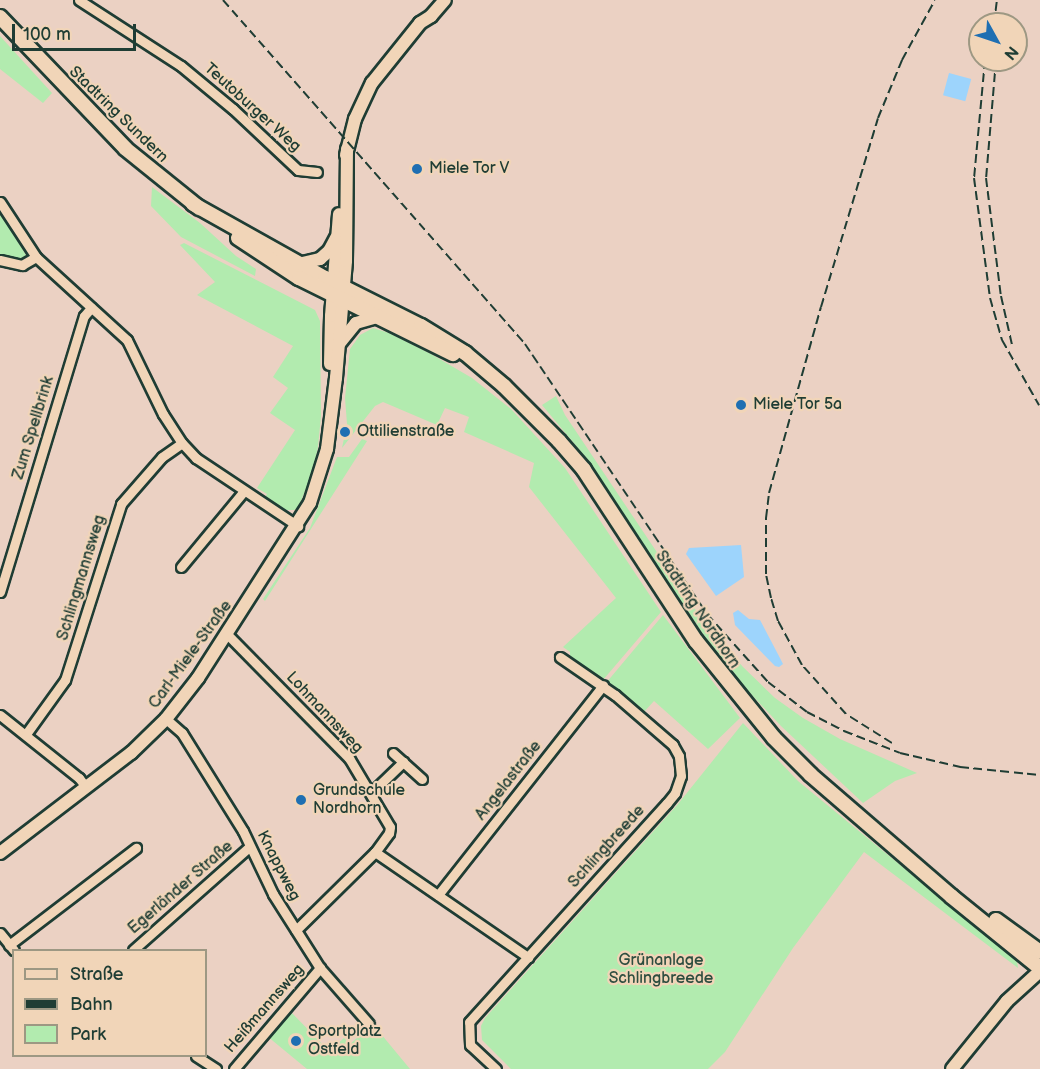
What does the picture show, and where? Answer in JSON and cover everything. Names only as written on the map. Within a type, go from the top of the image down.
[{"type":"main road","name":"Stadtring Sundern","points":[[0,17],[118,142],[193,204],[260,254],[338,291]]},
{"type":"main road","name":"Stadtring Sundern","points":[[193,204],[298,264],[338,291]]},
{"type":"main road","name":"Stadtring Nordhorn","points":[[338,291],[377,317],[482,368]]},
{"type":"main road","name":"Stadtring Nordhorn","points":[[338,291],[421,326],[465,353],[559,441],[584,471],[696,641],[767,731],[812,775],[951,896],[1040,969]]},
{"type":"main road","name":"Stadtring Nordhorn","points":[[905,854],[1040,952]]},
{"type":"street","name":"Teutoburger Weg","points":[[79,0],[181,66],[233,109],[298,170],[317,172]]},
{"type":"street","name":"Carl-Miele-Straße","points":[[0,853],[131,753],[166,719],[193,686],[298,525],[321,475],[332,419],[339,345],[338,228],[347,149],[366,92],[386,62],[437,0]]},
{"type":"street","name":"Carl-Miele-Straße","points":[[420,23],[431,16],[445,0]]},
{"type":"street","name":"Carl-Miele-Straße","points":[[332,419],[330,356],[349,163],[347,149]]},
{"type":"street","points":[[0,202],[36,257],[127,340],[163,414],[182,443],[210,470],[298,525]]},
{"type":"street","points":[[298,264],[320,259],[329,251],[335,243],[338,228]]},
{"type":"street","points":[[0,260],[22,265],[36,257]]},
{"type":"street","name":"Zum Spellbrink","points":[[0,592],[84,316],[91,308]]},
{"type":"street","points":[[339,345],[356,323],[377,317]]},
{"type":"street","name":"Schlingmannsweg","points":[[26,734],[65,680],[121,504],[162,457],[182,443]]},
{"type":"street","points":[[181,567],[243,492]]},
{"type":"street","name":"Lohmannsweg","points":[[227,634],[349,758],[390,827],[389,833],[375,852],[296,930]]},
{"type":"street","name":"Schlingbreede","points":[[496,1069],[470,1045],[469,1022],[667,803],[679,784],[681,766],[673,745],[603,685],[560,657]]},
{"type":"street","name":"Angelastraße","points":[[438,895],[603,685]]},
{"type":"street","points":[[0,715],[79,778],[86,787]]},
{"type":"street","name":"Knappweg","points":[[166,719],[182,733],[243,831],[273,894],[320,968],[369,1024]]},
{"type":"street","points":[[393,753],[422,779]]},
{"type":"street","points":[[371,793],[403,762]]},
{"type":"street","name":"Egerländer Straße","points":[[135,949],[249,847]]},
{"type":"street","points":[[0,933],[12,948],[135,848]]},
{"type":"street","points":[[375,852],[528,957]]},
{"type":"street","name":"Heißmannsweg","points":[[234,1069],[320,968]]},
{"type":"street","points":[[952,1069],[1007,1001],[1040,969]]},
{"type":"street","points":[[198,1057],[216,1069]]},
{"type":"green space","points":[[0,36],[52,93],[43,103],[0,69]]},
{"type":"green space","points":[[152,187],[200,223],[236,256],[256,269],[255,276],[181,237],[151,206]]},
{"type":"green space","points":[[0,213],[26,255],[23,261],[0,256]]},
{"type":"green space","points":[[184,243],[315,310],[320,321],[321,416],[318,447],[313,472],[298,508],[294,510],[284,510],[265,497],[267,494],[257,488],[295,430],[270,413],[288,388],[273,377],[293,346],[197,295],[215,282],[180,245]]},
{"type":"green space","points":[[373,328],[389,333],[431,354],[472,378],[511,409],[565,468],[661,612],[603,680],[570,656],[570,652],[563,647],[616,598],[529,487],[534,463],[464,432],[469,417],[445,408],[437,425],[383,402],[375,406],[342,448],[347,424],[345,398],[350,349],[360,335]]},
{"type":"green space","points":[[556,396],[565,415],[701,618],[743,667],[775,698],[803,718],[840,739],[917,773],[895,781],[863,803],[781,726],[749,692],[703,634],[587,459],[542,405]]},
{"type":"green space","points":[[362,439],[367,441],[265,601],[263,599],[310,528],[337,457],[349,457]]},
{"type":"green space","points":[[663,615],[740,718],[708,749],[654,701],[643,713],[606,683]]},
{"type":"green space","name":"Grünanlage Schlingbreede","points":[[743,723],[798,781],[1017,961],[1018,968],[864,852],[793,948],[725,1052],[708,1069],[511,1069],[482,1040],[481,1026],[485,1018],[678,804]]},
{"type":"green space","name":"Sportplatz Ostfeld","points":[[290,1011],[329,1051],[344,1038],[350,1044],[364,1032],[370,1034],[376,1028],[410,1069],[307,1069],[267,1036]]},
{"type":"water","points":[[949,73],[971,79],[965,101],[943,95]]},
{"type":"water","points":[[741,545],[744,577],[716,596],[686,554],[689,548]]},
{"type":"water","points":[[738,610],[749,619],[760,620],[783,664],[779,667],[775,666],[735,625],[733,613]]},
{"type":"railway","points":[[223,0],[525,344],[707,614],[768,682],[807,712],[844,731],[900,753],[960,767],[1040,775]]},
{"type":"railway","points":[[892,743],[846,714],[802,665],[778,621],[771,598],[766,574],[766,518],[769,493],[821,307],[878,118],[902,60],[935,0]]},
{"type":"railway","points":[[996,12],[997,0]]},
{"type":"railway","points":[[984,72],[974,178],[990,298],[1002,340],[1039,405]]},
{"type":"railway","points":[[995,72],[986,178],[1001,296],[1012,345]]},
{"type":"place","name":"Miele Tor V","points":[[417,169]]},
{"type":"place","name":"Miele Tor 5a","points":[[741,405]]},
{"type":"place","name":"Ottilienstraße","points":[[345,432]]},
{"type":"place","name":"Grundschule Nordhorn","points":[[301,800]]},
{"type":"place","name":"Sportplatz Ostfeld","points":[[296,1041]]}]
